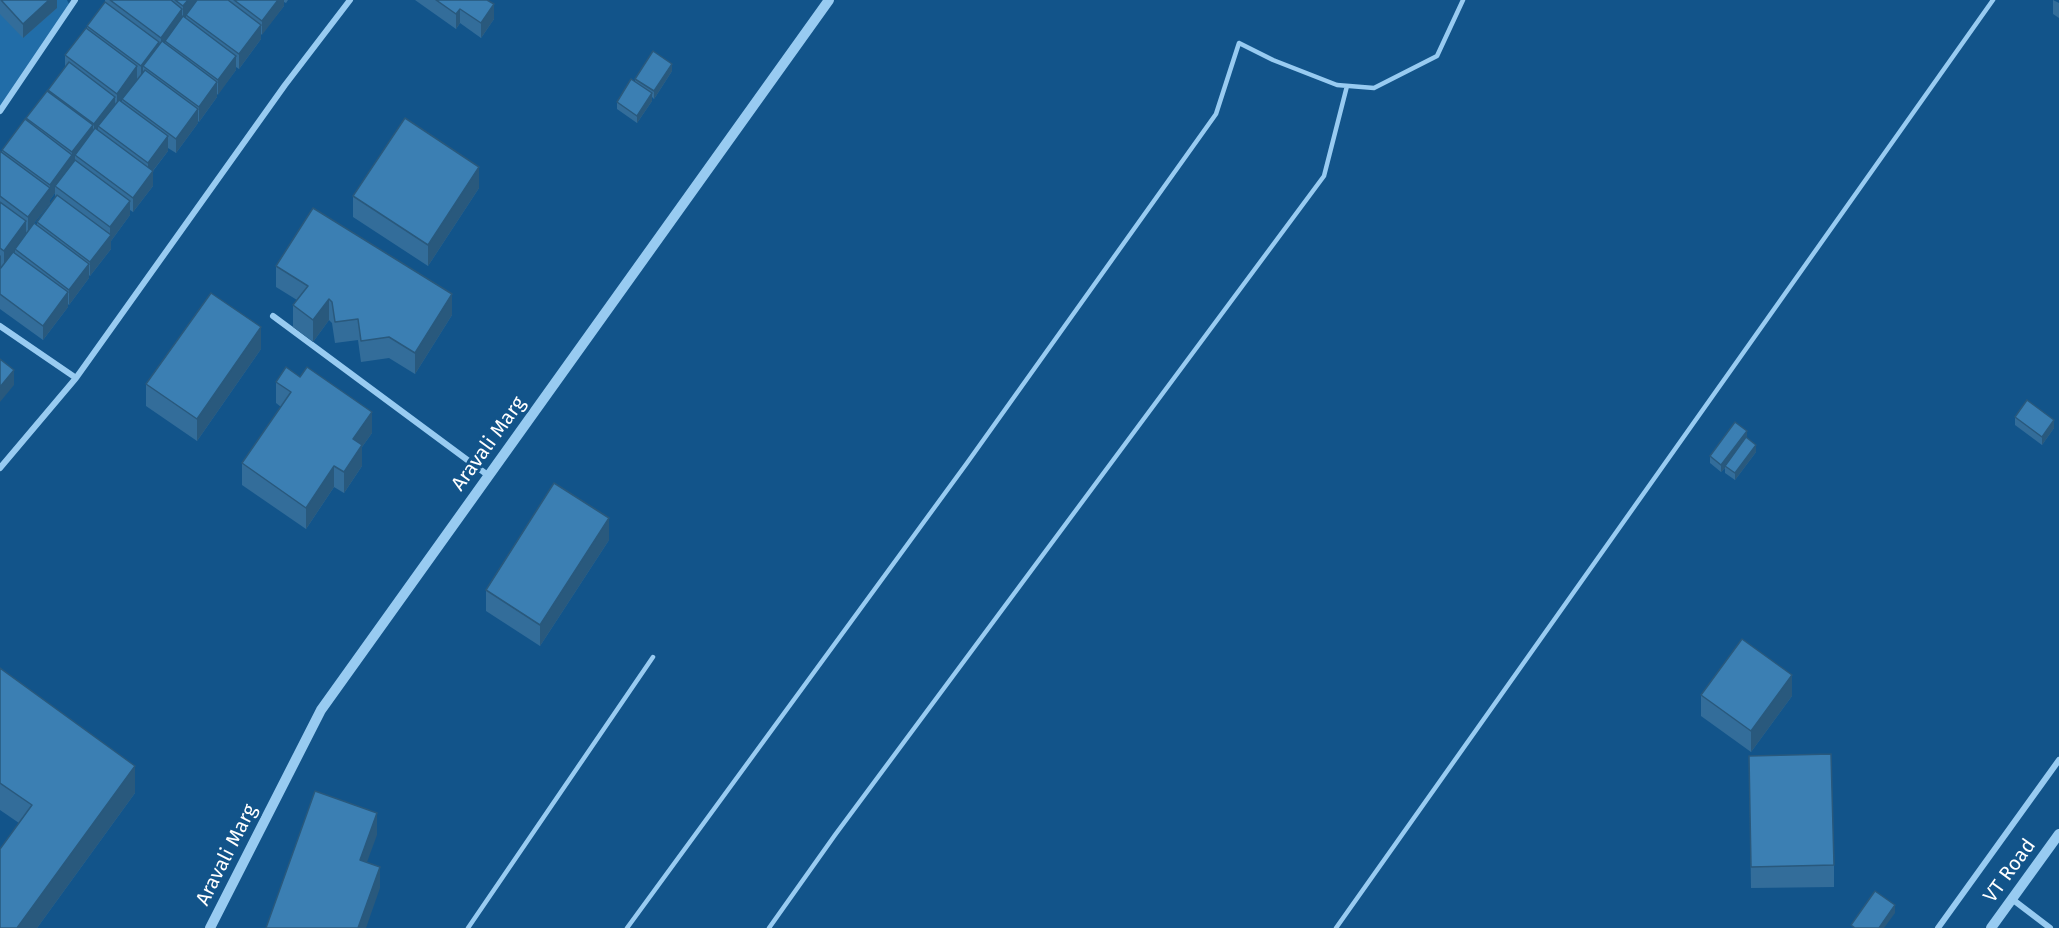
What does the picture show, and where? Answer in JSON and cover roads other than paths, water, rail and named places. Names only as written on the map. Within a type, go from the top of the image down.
[{"type":"street","points":[[0,111],[69,3],[75,0]]},
{"type":"street","points":[[0,468],[76,378],[285,85],[350,0]]},
{"type":"street","name":"Aravali Marg","points":[[210,928],[321,711],[829,0]]},
{"type":"street","points":[[273,316],[489,476]]},
{"type":"street","points":[[0,326],[76,378]]},
{"type":"street","points":[[1938,928],[2059,760]]},
{"type":"street","name":"VT Road","points":[[1991,928],[2059,834]]},
{"type":"street","points":[[2012,899],[2050,928]]},
{"type":"lane","points":[[627,928],[960,472],[1216,114],[1239,43],[1273,60],[1337,85],[1374,88],[1437,56],[1463,0]]},
{"type":"lane","points":[[1336,928],[1993,0]]},
{"type":"lane","points":[[769,928],[1324,176],[1347,86]]},
{"type":"lane","points":[[468,928],[653,657]]}]
